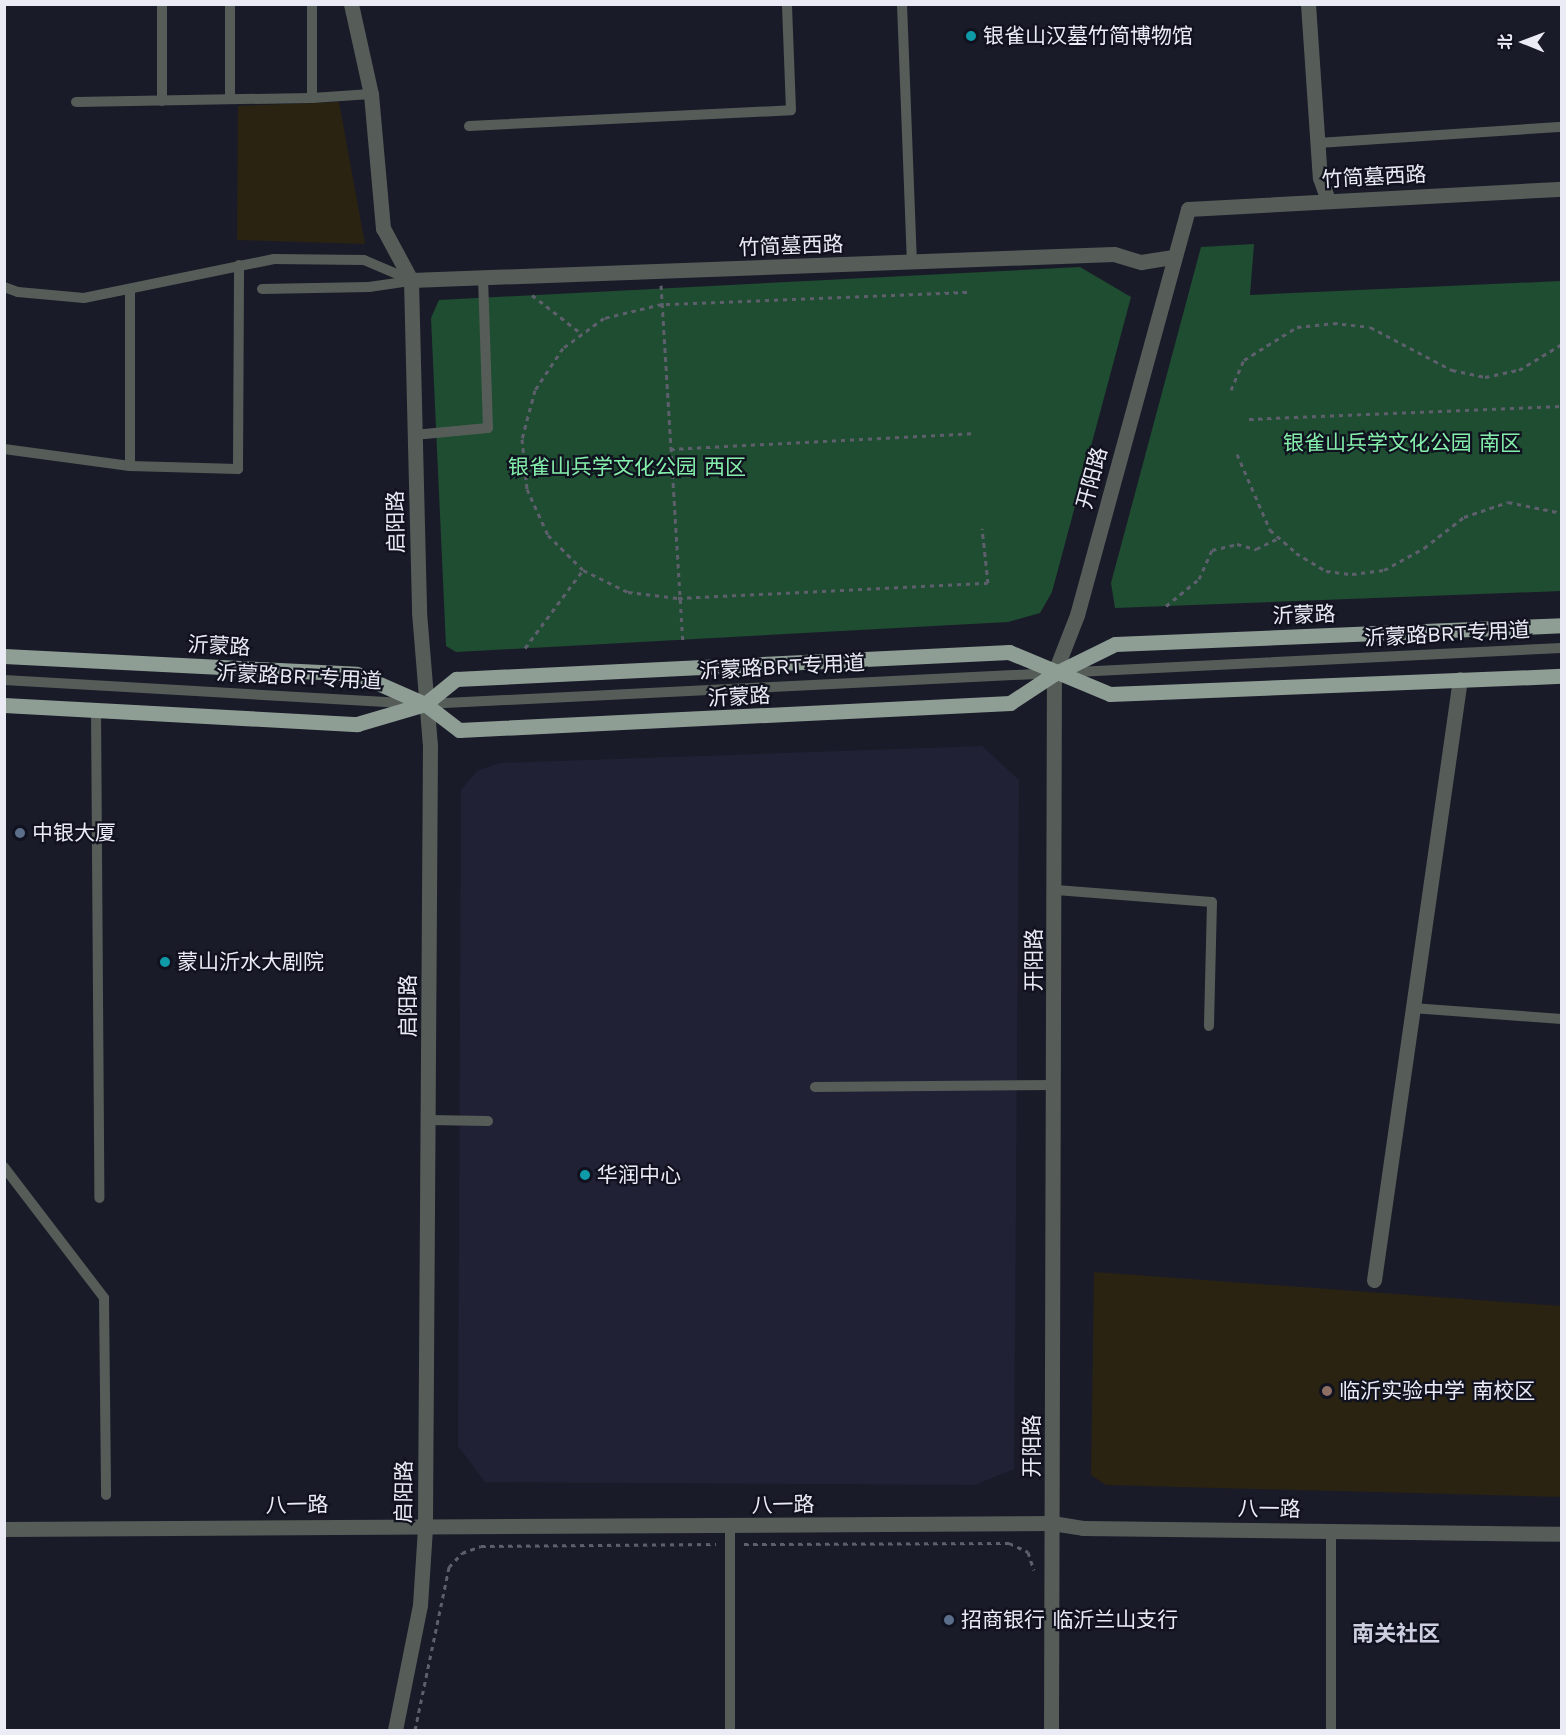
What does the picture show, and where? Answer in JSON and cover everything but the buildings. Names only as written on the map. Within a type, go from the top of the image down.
[{"type":"main road","name":"沂蒙路","points":[[4,657],[357,674],[425,704],[459,730],[724,719],[1010,703],[1054,674],[1115,644],[1562,625]]},
{"type":"main road","name":"沂蒙路","points":[[4,705],[96,708],[357,724],[425,704],[456,679],[1009,652],[1054,674],[1110,694],[1562,676]]},
{"type":"street","points":[[351,4],[371,94],[383,228],[411,280]]},
{"type":"street","points":[[1308,4],[1320,178],[1328,200]]},
{"type":"street","name":"竹简墓西路","points":[[1188,209],[1562,189]]},
{"type":"street","name":"开阳路","points":[[1051,1731],[1056,890],[1054,674],[1077,615],[1172,257],[1188,209]]},
{"type":"street","name":"竹简墓西路","points":[[411,280],[1114,254],[1141,262],[1172,257]]},
{"type":"street","name":"启阳路","points":[[395,1731],[420,1605],[424,1528],[430,756],[425,704],[414,435],[411,280]]},
{"type":"street","points":[[1374,1280],[1460,679]]},
{"type":"street","name":"八一路","points":[[4,1529],[1052,1523],[1083,1528],[1562,1534]]},
{"type":"lane","points":[[162,4],[162,101]]},
{"type":"lane","points":[[230,4],[230,99]]},
{"type":"lane","points":[[312,4],[312,98]]},
{"type":"lane","points":[[469,126],[791,110],[787,4]]},
{"type":"lane","points":[[902,4],[912,263]]},
{"type":"lane","points":[[76,102],[312,98],[371,94]]},
{"type":"lane","points":[[1318,143],[1562,127]]},
{"type":"lane","points":[[4,287],[18,292],[84,298],[130,291],[274,259],[364,260],[411,280]]},
{"type":"lane","points":[[4,449],[130,466],[238,469],[239,265]]},
{"type":"lane","points":[[414,435],[488,428],[483,278]]},
{"type":"lane","points":[[262,289],[369,288],[411,280]]},
{"type":"lane","points":[[130,291],[130,466]]},
{"type":"lane","name":"沂蒙路BRT专用道","points":[[4,680],[425,704],[1562,648]]},
{"type":"lane","points":[[96,708],[99,1198]]},
{"type":"lane","points":[[1056,890],[1212,903],[1209,1026]]},
{"type":"lane","points":[[1412,1008],[1562,1019]]},
{"type":"lane","points":[[815,1087],[1054,1085]]},
{"type":"lane","points":[[428,1120],[488,1121]]},
{"type":"lane","points":[[4,1167],[104,1298],[106,1495]]},
{"type":"lane","points":[[730,1526],[730,1731]]},
{"type":"lane","points":[[1331,1531],[1331,1731]]},
{"type":"path","points":[[660,272],[678,598],[683,640]]},
{"type":"path","points":[[967,292],[662,304],[604,318],[563,348],[535,390],[522,439],[527,489],[548,535],[583,570],[628,592],[678,598],[988,583],[982,528]]},
{"type":"path","points":[[532,295],[582,334]]},
{"type":"path","points":[[1231,390],[1244,360],[1297,327],[1333,323],[1370,327],[1452,370],[1485,377],[1519,370],[1562,344]]},
{"type":"path","points":[[1249,419],[1562,406]]},
{"type":"path","points":[[670,449],[973,433]]},
{"type":"path","points":[[1237,454],[1253,497],[1270,530],[1326,571],[1352,574],[1384,570],[1424,548],[1464,517],[1508,502],[1562,513]]},
{"type":"path","points":[[1166,606],[1199,579],[1212,550],[1237,544],[1256,549],[1279,538]]},
{"type":"path","points":[[525,648],[583,570]]},
{"type":"shaded area","points":[[339,102],[365,244],[237,240],[238,106]]},
{"type":"shaded area","points":[[982,746],[1019,780],[1014,1469],[975,1485],[485,1482],[458,1446],[461,790],[477,771],[499,763]]},
{"type":"shaded area","name":"临沂实验中学 南校区","points":[[1094,1272],[1561,1306],[1561,1497],[1106,1485],[1091,1475]]},
{"type":"green space","name":"银雀山兵学文化公园 南区","points":[[1254,244],[1250,295],[1561,281],[1561,591],[1115,608],[1111,583],[1201,247]]},
{"type":"green space","name":"银雀山兵学文化公园 西区","points":[[1080,267],[1131,297],[1052,592],[1040,613],[1008,622],[456,652],[446,646],[431,318],[439,300]]},
{"type":"place","name":"银雀山汉墓竹简博物馆","points":[[971,36]]},
{"type":"place","name":"中银大厦","points":[[20,833]]},
{"type":"place","name":"蒙山沂水大剧院","points":[[165,962]]},
{"type":"place","name":"华润中心","points":[[585,1175]]},
{"type":"place","name":"临沂实验中学 南校区","points":[[1327,1391]]},
{"type":"place","name":"招商银行 临沂兰山支行","points":[[949,1620]]},
{"type":"district","name":"南关社区","points":[[1396,1634]]}]
